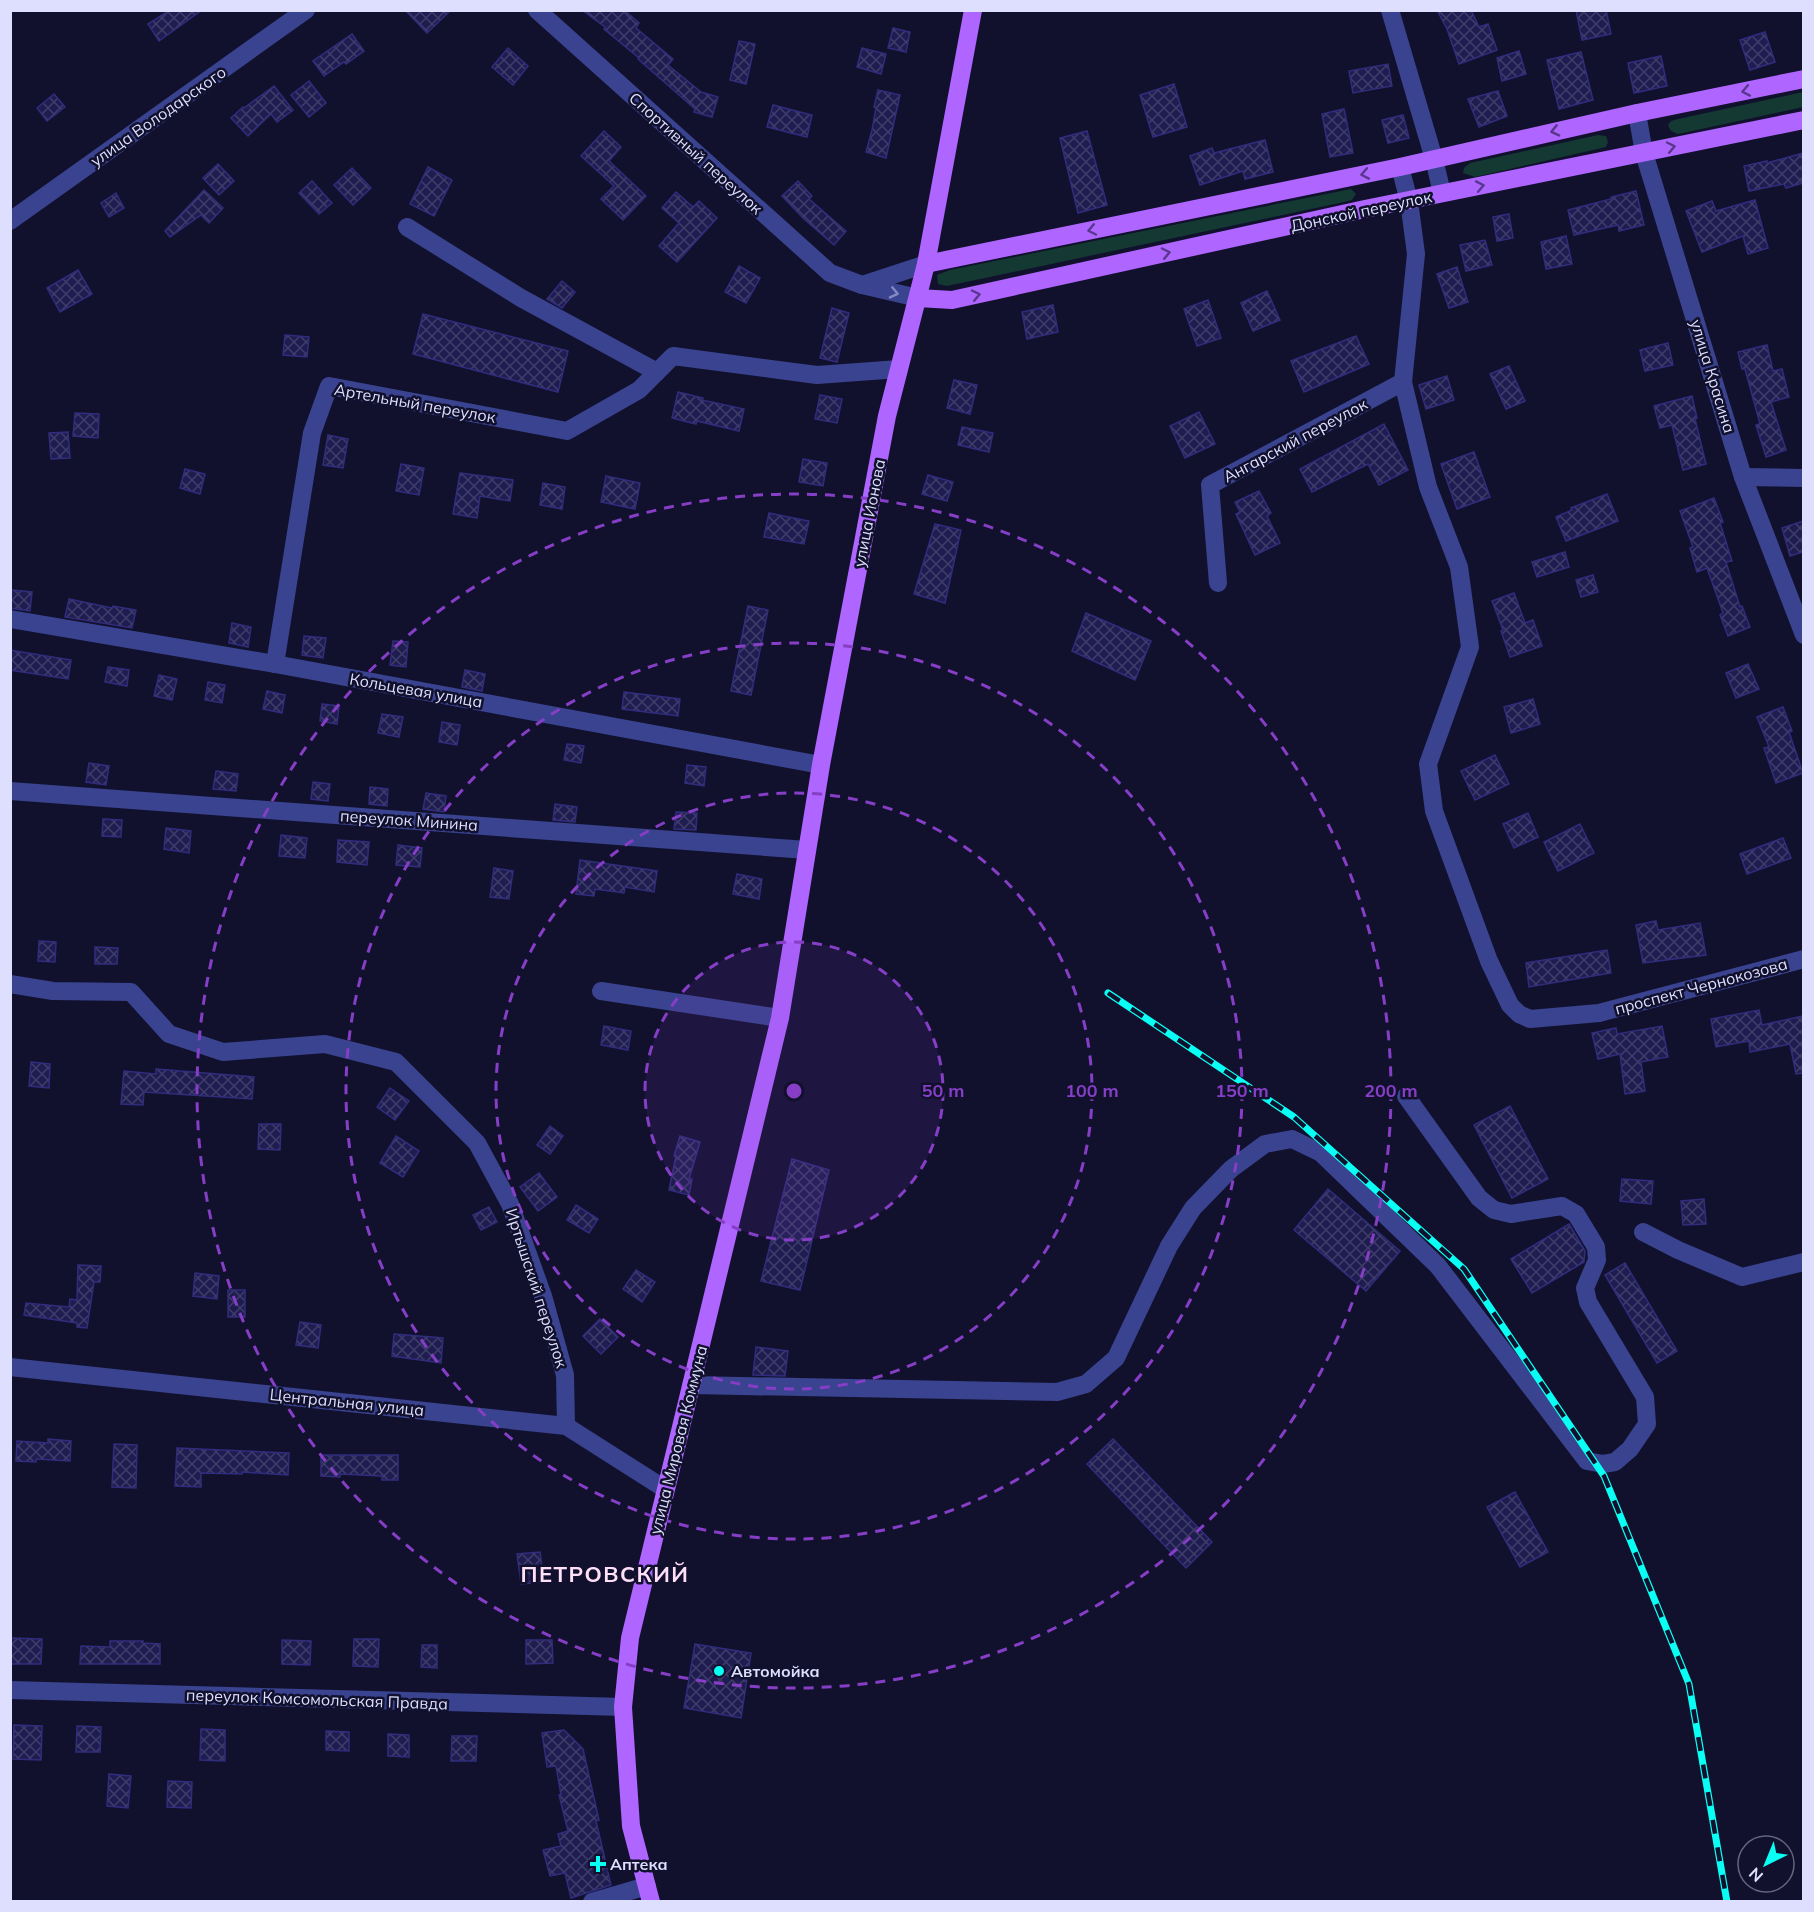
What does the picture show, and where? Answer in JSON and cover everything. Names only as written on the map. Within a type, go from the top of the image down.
[{"type":"main road","name":"улица Ионова","points":[[780,1018],[821,765],[887,416],[926,264],[973,10]]},
{"type":"main road","points":[[926,264],[1400,167],[1636,113],[1803,79]]},
{"type":"main road","name":"Донской переулок","points":[[918,298],[952,300],[1442,193],[1803,120]]},
{"type":"main road","name":"улица Мировая Коммуна","points":[[649,1894],[631,1826],[623,1707],[630,1638],[780,1018]]},
{"type":"street","name":"улица Володарского","points":[[11,221],[306,10]]},
{"type":"street","name":"Спортивный переулок","points":[[537,10],[830,273],[862,285],[918,298]]},
{"type":"street","points":[[1390,10],[1442,193]]},
{"type":"street","name":"улица Красина","points":[[1636,113],[1644,153],[1743,477],[1803,635]]},
{"type":"street","points":[[1400,167],[1409,201],[1416,254],[1403,382]]},
{"type":"street","points":[[407,227],[521,298],[657,372]]},
{"type":"street","points":[[862,285],[926,264]]},
{"type":"street","name":"Артельный переулок","points":[[275,664],[312,433],[329,386],[567,431],[639,390],[673,356],[817,375],[899,369]]},
{"type":"street","name":"проспект Чернокозова","points":[[1403,382],[1428,487],[1459,567],[1470,647],[1428,764],[1434,811],[1489,961],[1510,1005],[1519,1014],[1530,1019],[1599,1012],[1803,959]]},
{"type":"street","name":"Ангарский переулок","points":[[1218,583],[1210,486],[1403,382]]},
{"type":"street","points":[[1743,477],[1803,478]]},
{"type":"street","name":"Кольцевая улица","points":[[10,619],[275,664],[821,765]]},
{"type":"street","name":"переулок Минина","points":[[10,791],[807,850]]},
{"type":"street","name":"Иртышский переулок","points":[[10,984],[53,991],[131,992],[169,1034],[223,1052],[325,1044],[396,1062],[477,1143],[510,1204],[543,1296],[565,1375],[566,1426]]},
{"type":"street","points":[[601,991],[780,1018]]},
{"type":"street","points":[[691,1385],[1057,1392],[1086,1384],[1116,1358],[1169,1246],[1193,1208],[1231,1169],[1265,1144],[1292,1139],[1321,1153],[1438,1266],[1587,1461],[1603,1464],[1616,1462],[1630,1449],[1647,1424],[1645,1397],[1588,1302],[1585,1288],[1597,1260],[1596,1248],[1576,1214],[1562,1206],[1511,1214],[1494,1210],[1479,1198],[1406,1096]]},
{"type":"street","points":[[1643,1232],[1678,1250],[1742,1277],[1803,1262]]},
{"type":"street","name":"Центральная улица","points":[[10,1367],[566,1426],[665,1489]]},
{"type":"street","name":"переулок Комсомольская Правда","points":[[10,1690],[623,1707]]},
{"type":"street","points":[[592,1902],[649,1894]]},
{"type":"green space","points":[[1803,92],[1803,107],[1677,134],[1670,130],[1668,125],[1671,121],[1678,119]]},
{"type":"green space","points":[[1598,135],[1606,136],[1608,142],[1606,147],[1475,177],[1463,173],[1464,168],[1470,163]]},
{"type":"green space","points":[[1351,189],[1356,194],[1352,200],[1344,202],[947,286],[938,284],[937,275],[950,270]]},
{"type":"building","points":[[170,10],[202,10],[159,41],[148,24]]},
{"type":"building","points":[[405,10],[451,10],[427,33]]},
{"type":"building","points":[[582,10],[624,10],[639,23],[636,28],[673,59],[668,65],[701,92],[718,97],[712,117],[694,112],[695,109],[604,29],[605,27]]},
{"type":"building","points":[[1437,10],[1471,10],[1479,27],[1488,24],[1497,50],[1459,64],[1447,29]]},
{"type":"building","points":[[1576,10],[1606,10],[1611,34],[1582,40]]},
{"type":"building","points":[[893,28],[910,32],[906,52],[888,48]]},
{"type":"building","points":[[1765,32],[1775,62],[1750,70],[1740,40]]},
{"type":"building","points":[[352,34],[364,51],[324,76],[313,61]]},
{"type":"building","points":[[739,41],[755,44],[746,84],[730,80]]},
{"type":"building","points":[[508,48],[528,66],[513,85],[492,67]]},
{"type":"building","points":[[862,48],[886,54],[881,74],[857,67]]},
{"type":"building","points":[[1519,51],[1526,74],[1502,81],[1497,58]]},
{"type":"building","points":[[1581,52],[1593,100],[1559,109],[1547,60]]},
{"type":"building","points":[[1661,56],[1667,86],[1634,93],[1628,63]]},
{"type":"building","points":[[1388,64],[1392,86],[1353,93],[1349,71]]},
{"type":"building","points":[[309,81],[326,103],[309,117],[291,95]]},
{"type":"building","points":[[1174,84],[1187,127],[1153,137],[1140,95]]},
{"type":"building","points":[[274,86],[293,110],[277,122],[271,114],[248,136],[231,118]]},
{"type":"building","points":[[878,90],[900,95],[886,158],[866,152]]},
{"type":"building","points":[[1498,91],[1507,116],[1479,127],[1468,99]]},
{"type":"building","points":[[54,94],[65,107],[47,121],[37,108]]},
{"type":"building","points":[[773,105],[812,115],[807,137],[767,127]]},
{"type":"building","points":[[1344,109],[1353,153],[1330,157],[1322,114]]},
{"type":"building","points":[[1403,115],[1409,138],[1388,143],[1382,120]]},
{"type":"building","points":[[604,131],[621,147],[609,161],[646,196],[623,220],[601,199],[614,186],[581,156]]},
{"type":"building","points":[[1087,131],[1107,205],[1078,213],[1060,138]]},
{"type":"building","points":[[1265,140],[1273,172],[1245,179],[1243,171],[1200,185],[1190,156],[1212,148],[1214,153]]},
{"type":"building","points":[[1803,153],[1803,183],[1786,188],[1784,184],[1749,191],[1744,166],[1767,161],[1767,163]]},
{"type":"building","points":[[218,164],[234,181],[219,195],[203,178]]},
{"type":"building","points":[[428,167],[452,180],[434,216],[410,204]]},
{"type":"building","points":[[352,168],[371,188],[353,205],[334,185]]},
{"type":"building","points":[[312,181],[332,203],[319,214],[299,193]]},
{"type":"building","points":[[798,181],[812,196],[809,199],[846,231],[834,245],[782,196]]},
{"type":"building","points":[[204,190],[223,208],[209,223],[201,215],[170,237],[165,231]]},
{"type":"building","points":[[1636,191],[1644,225],[1619,231],[1618,225],[1574,235],[1568,210]]},
{"type":"building","points":[[676,192],[693,207],[699,201],[717,218],[677,262],[659,246],[679,223],[662,208]]},
{"type":"building","points":[[116,193],[124,208],[109,217],[101,203]]},
{"type":"building","points":[[1755,200],[1768,248],[1748,254],[1743,236],[1702,252],[1686,211],[1712,201],[1716,211]]},
{"type":"building","points":[[1509,214],[1513,238],[1497,241],[1493,217]]},
{"type":"building","points":[[1566,236],[1572,264],[1546,269],[1541,242]]},
{"type":"building","points":[[1485,240],[1492,265],[1466,271],[1460,245]]},
{"type":"building","points":[[739,266],[760,278],[746,303],[725,292]]},
{"type":"building","points":[[1457,267],[1468,302],[1449,308],[1437,274]]},
{"type":"building","points":[[78,270],[92,294],[60,312],[47,288]]},
{"type":"building","points":[[562,281],[575,292],[562,308],[547,299]]},
{"type":"building","points":[[1267,291],[1280,320],[1253,331],[1241,303]]},
{"type":"building","points":[[1208,300],[1221,338],[1197,346],[1184,309]]},
{"type":"building","points":[[1053,305],[1058,332],[1027,339],[1022,312]]},
{"type":"building","points":[[832,308],[849,313],[837,362],[820,358]]},
{"type":"building","points":[[423,314],[568,351],[558,392],[413,354]]},
{"type":"building","points":[[285,335],[309,337],[307,357],[283,355]]},
{"type":"building","points":[[1356,336],[1369,364],[1304,392],[1291,361]]},
{"type":"building","points":[[1668,343],[1673,365],[1645,371],[1640,350]]},
{"type":"building","points":[[1767,345],[1773,371],[1782,369],[1789,397],[1771,402],[1786,450],[1766,457],[1756,425],[1760,424],[1738,352]]},
{"type":"building","points":[[1509,366],[1525,401],[1506,409],[1490,374]]},
{"type":"building","points":[[1447,376],[1454,400],[1426,409],[1419,385]]},
{"type":"building","points":[[954,380],[977,385],[970,414],[947,408]]},
{"type":"building","points":[[678,392],[744,409],[739,431],[697,421],[696,424],[672,418]]},
{"type":"building","points":[[820,395],[842,399],[837,423],[815,419]]},
{"type":"building","points":[[1692,396],[1706,464],[1683,470],[1672,425],[1660,428],[1654,406]]},
{"type":"building","points":[[1199,412],[1215,444],[1185,458],[1170,426]]},
{"type":"building","points":[[75,413],[99,414],[98,438],[73,436]]},
{"type":"building","points":[[1384,424],[1408,470],[1379,485],[1368,464],[1312,492],[1300,469]]},
{"type":"building","points":[[962,427],[993,433],[989,452],[958,445]]},
{"type":"building","points":[[68,432],[70,458],[51,459],[49,433]]},
{"type":"building","points":[[328,435],[348,439],[343,468],[323,465]]},
{"type":"building","points":[[1474,452],[1490,497],[1457,509],[1441,464]]},
{"type":"building","points":[[803,459],[827,463],[823,486],[799,482]]},
{"type":"building","points":[[401,464],[424,468],[419,495],[396,491]]},
{"type":"building","points":[[185,469],[205,474],[200,494],[180,488]]},
{"type":"building","points":[[460,473],[513,480],[510,501],[480,496],[477,518],[453,514]]},
{"type":"building","points":[[928,475],[953,482],[947,501],[922,494]]},
{"type":"building","points":[[606,476],[640,483],[635,509],[601,502]]},
{"type":"building","points":[[543,483],[565,487],[562,509],[540,505]]},
{"type":"building","points":[[1259,491],[1271,513],[1267,516],[1280,543],[1255,555],[1236,514],[1240,512],[1235,502]]},
{"type":"building","points":[[1607,494],[1618,521],[1566,541],[1556,517],[1572,510],[1571,508]]},
{"type":"building","points":[[1714,498],[1723,522],[1720,523],[1732,561],[1726,562],[1740,607],[1742,606],[1750,627],[1728,636],[1720,615],[1723,613],[1707,568],[1697,572],[1690,548],[1693,547],[1680,511]]},
{"type":"building","points":[[769,513],[809,521],[804,544],[764,537]]},
{"type":"building","points":[[1803,521],[1803,552],[1790,556],[1782,528]]},
{"type":"building","points":[[935,524],[961,530],[945,603],[914,594]]},
{"type":"building","points":[[1565,552],[1569,567],[1537,577],[1532,562]]},
{"type":"building","points":[[1593,575],[1598,592],[1581,597],[1576,580]]},
{"type":"building","points":[[12,590],[32,592],[30,611],[10,608]]},
{"type":"building","points":[[1514,593],[1525,623],[1533,620],[1542,646],[1510,657],[1492,601]]},
{"type":"building","points":[[69,599],[112,608],[113,606],[136,610],[132,628],[65,617]]},
{"type":"building","points":[[748,606],[768,610],[751,695],[731,691]]},
{"type":"building","points":[[1086,613],[1151,641],[1135,680],[1072,651]]},
{"type":"building","points":[[232,623],[251,627],[248,647],[229,643]]},
{"type":"building","points":[[304,636],[326,638],[323,658],[302,655]]},
{"type":"building","points":[[393,641],[408,642],[406,667],[390,665]]},
{"type":"building","points":[[10,650],[71,660],[68,679],[10,670]]},
{"type":"building","points":[[1748,664],[1759,689],[1736,698],[1726,673]]},
{"type":"building","points":[[108,667],[129,670],[127,686],[105,682]]},
{"type":"building","points":[[465,670],[485,674],[482,691],[462,687]]},
{"type":"building","points":[[159,675],[177,679],[172,700],[154,696]]},
{"type":"building","points":[[208,682],[225,685],[222,703],[205,700]]},
{"type":"building","points":[[267,691],[285,695],[282,713],[263,709]]},
{"type":"building","points":[[624,692],[680,699],[678,716],[622,709]]},
{"type":"building","points":[[1533,699],[1540,724],[1511,733],[1504,707]]},
{"type":"building","points":[[322,704],[339,706],[337,724],[320,721]]},
{"type":"building","points":[[1783,707],[1803,773],[1776,783],[1764,748],[1769,747],[1757,717]]},
{"type":"building","points":[[382,714],[403,717],[399,737],[378,733]]},
{"type":"building","points":[[442,722],[460,725],[457,745],[439,742]]},
{"type":"building","points":[[567,744],[584,746],[581,763],[564,760]]},
{"type":"building","points":[[1495,755],[1509,784],[1475,800],[1461,771]]},
{"type":"building","points":[[89,763],[109,766],[106,785],[86,782]]},
{"type":"building","points":[[687,765],[706,767],[704,786],[685,783]]},
{"type":"building","points":[[216,771],[238,774],[236,791],[213,789]]},
{"type":"building","points":[[313,782],[330,784],[328,801],[311,799]]},
{"type":"building","points":[[370,787],[388,789],[387,806],[369,804]]},
{"type":"building","points":[[426,793],[446,796],[444,812],[423,809]]},
{"type":"building","points":[[555,804],[577,807],[575,822],[553,820]]},
{"type":"building","points":[[676,812],[697,813],[696,830],[674,829]]},
{"type":"building","points":[[1528,813],[1538,837],[1514,848],[1503,824]]},
{"type":"building","points":[[103,819],[122,820],[121,837],[102,836]]},
{"type":"building","points":[[1580,824],[1594,853],[1558,871],[1544,842]]},
{"type":"building","points":[[166,828],[191,831],[189,853],[164,849]]},
{"type":"building","points":[[281,835],[307,838],[305,858],[279,856]]},
{"type":"building","points":[[1783,838],[1791,858],[1747,874],[1740,854]]},
{"type":"building","points":[[338,840],[369,842],[367,865],[337,862]]},
{"type":"building","points":[[398,845],[422,848],[420,867],[396,865]]},
{"type":"building","points":[[580,860],[657,871],[654,892],[625,887],[624,893],[595,889],[594,896],[576,894]]},
{"type":"building","points":[[494,868],[513,871],[509,899],[490,897]]},
{"type":"building","points":[[737,874],[762,879],[759,899],[733,894]]},
{"type":"building","points":[[1656,921],[1658,930],[1700,923],[1706,955],[1643,963],[1636,925]]},
{"type":"building","points":[[39,941],[56,942],[55,962],[38,961]]},
{"type":"building","points":[[95,947],[118,948],[117,964],[95,964]]},
{"type":"building","points":[[1607,950],[1611,973],[1529,987],[1526,963]]},
{"type":"building","points":[[1759,1010],[1762,1025],[1803,1016],[1803,1073],[1796,1074],[1790,1044],[1750,1052],[1749,1041],[1716,1047],[1711,1019]]},
{"type":"building","points":[[604,1026],[631,1031],[628,1050],[601,1045]]},
{"type":"building","points":[[1662,1026],[1668,1057],[1641,1062],[1645,1091],[1625,1094],[1620,1054],[1598,1059],[1592,1033],[1616,1028],[1617,1034]]},
{"type":"building","points":[[31,1062],[50,1064],[49,1088],[29,1086]]},
{"type":"building","points":[[156,1069],[254,1077],[252,1099],[144,1092],[143,1105],[121,1104],[124,1071],[156,1074]]},
{"type":"building","points":[[390,1088],[409,1101],[395,1120],[377,1107]]},
{"type":"building","points":[[1510,1106],[1548,1179],[1512,1198],[1474,1125]]},
{"type":"building","points":[[259,1124],[281,1124],[280,1150],[258,1149]]},
{"type":"building","points":[[550,1126],[563,1136],[550,1154],[537,1145]]},
{"type":"building","points":[[396,1136],[419,1151],[403,1177],[380,1163]]},
{"type":"building","points":[[680,1136],[700,1142],[689,1179],[692,1179],[689,1195],[669,1190],[676,1156],[674,1156]]},
{"type":"building","points":[[792,1159],[829,1170],[800,1290],[761,1281]]},
{"type":"building","points":[[539,1173],[557,1197],[538,1211],[520,1187]]},
{"type":"building","points":[[1622,1179],[1653,1181],[1651,1204],[1620,1201]]},
{"type":"building","points":[[1328,1189],[1400,1251],[1366,1291],[1294,1230]]},
{"type":"building","points":[[1704,1199],[1706,1224],[1683,1225],[1681,1201]]},
{"type":"building","points":[[576,1205],[598,1219],[589,1233],[567,1220]]},
{"type":"building","points":[[489,1207],[497,1222],[481,1230],[473,1215]]},
{"type":"building","points":[[1569,1224],[1585,1251],[1584,1262],[1532,1293],[1511,1259]]},
{"type":"building","points":[[1625,1263],[1677,1351],[1657,1363],[1605,1275]]},
{"type":"building","points":[[78,1265],[101,1266],[100,1282],[94,1282],[87,1328],[77,1327],[77,1323],[24,1315],[26,1303],[69,1307],[70,1299],[77,1300]]},
{"type":"building","points":[[636,1270],[655,1282],[642,1302],[623,1289]]},
{"type":"building","points":[[195,1273],[219,1276],[217,1299],[193,1296]]},
{"type":"building","points":[[228,1290],[245,1290],[245,1317],[228,1317]]},
{"type":"building","points":[[600,1319],[618,1337],[601,1354],[583,1336]]},
{"type":"building","points":[[300,1322],[321,1325],[318,1348],[296,1345]]},
{"type":"building","points":[[394,1334],[443,1338],[441,1363],[392,1356]]},
{"type":"building","points":[[756,1347],[788,1351],[785,1376],[753,1375]]},
{"type":"building","points":[[48,1439],[71,1441],[70,1461],[36,1459],[36,1462],[16,1461],[17,1441],[48,1443]]},
{"type":"building","points":[[1113,1439],[1212,1542],[1186,1568],[1087,1464]]},
{"type":"building","points":[[114,1444],[137,1445],[136,1488],[112,1487]]},
{"type":"building","points":[[177,1448],[289,1453],[288,1475],[242,1472],[242,1474],[201,1473],[201,1487],[175,1486]]},
{"type":"building","points":[[321,1455],[398,1455],[398,1480],[382,1480],[382,1476],[340,1474],[340,1477],[321,1476]]},
{"type":"building","points":[[1515,1492],[1548,1552],[1520,1567],[1487,1507]]},
{"type":"building","points":[[540,1552],[544,1582],[521,1584],[517,1554]]},
{"type":"building","points":[[11,1638],[42,1639],[41,1664],[10,1664]]},
{"type":"building","points":[[354,1639],[379,1639],[378,1667],[353,1666]]},
{"type":"building","points":[[282,1640],[311,1641],[310,1665],[282,1664]]},
{"type":"building","points":[[526,1640],[552,1640],[553,1663],[526,1664]]},
{"type":"building","points":[[110,1641],[143,1641],[143,1643],[160,1644],[160,1664],[80,1664],[81,1646],[110,1647]]},
{"type":"building","name":"Автомойка","points":[[695,1644],[751,1653],[741,1718],[684,1708]]},
{"type":"building","points":[[422,1645],[437,1645],[437,1668],[421,1667]]},
{"type":"building","points":[[14,1725],[42,1726],[41,1760],[13,1759]]},
{"type":"building","points":[[77,1726],[101,1727],[100,1752],[76,1752]]},
{"type":"building","points":[[201,1729],[225,1730],[225,1761],[200,1760]]},
{"type":"building","points":[[564,1730],[583,1749],[611,1885],[571,1898],[565,1873],[550,1876],[543,1850],[561,1846],[558,1834],[568,1831],[559,1795],[561,1795],[556,1766],[547,1767],[542,1733]]},
{"type":"building","points":[[326,1731],[349,1732],[349,1751],[326,1750]]},
{"type":"building","points":[[388,1734],[409,1735],[409,1757],[388,1756]]},
{"type":"building","points":[[452,1736],[477,1736],[476,1761],[451,1761]]},
{"type":"building","points":[[109,1774],[131,1776],[128,1808],[107,1806]]},
{"type":"building","points":[[168,1781],[192,1782],[191,1808],[167,1807]]},
{"type":"railway","points":[[1108,993],[1294,1117],[1464,1269],[1604,1476],[1689,1684],[1727,1902]]},
{"type":"place","name":"Автомойка","points":[[719,1671]]},
{"type":"place","name":"Аптека","points":[[598,1864]]},
{"type":"district","name":"ПЕТРОВСКИЙ","points":[[605,1574]]}]
